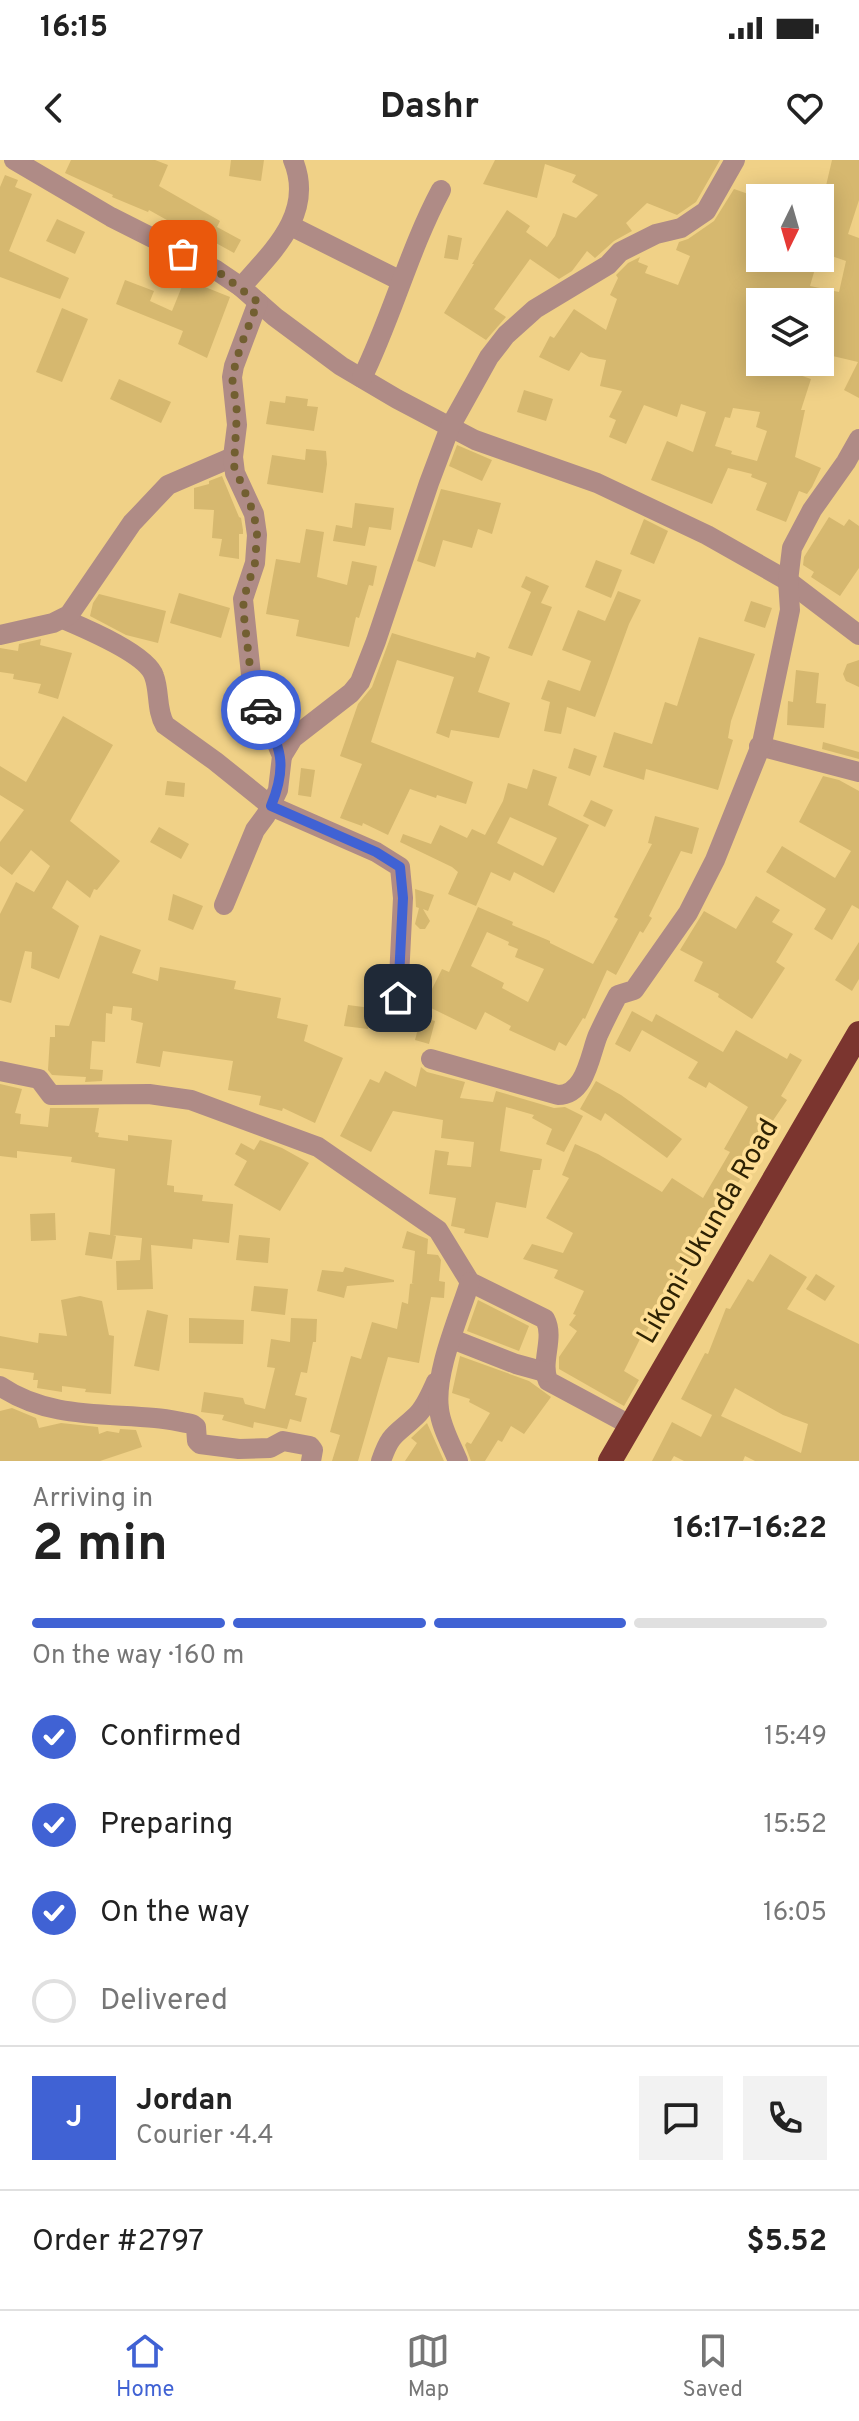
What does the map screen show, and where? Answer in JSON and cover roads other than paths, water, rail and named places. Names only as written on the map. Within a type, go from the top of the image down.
[{"type":"highway","name":"Likoni-Ukunda Road","points":[[610,1461],[859,1033]]},
{"type":"street","points":[[14,160],[84,202],[216,270],[311,344],[362,378],[475,440],[625,495],[707,535],[788,581],[859,635]]},
{"type":"street","points":[[241,287],[291,226],[299,193],[298,171],[293,160]]},
{"type":"street","points":[[224,905],[255,830],[278,790],[282,756],[293,738],[351,693],[360,682],[450,427],[489,357],[506,335],[535,309],[608,265],[620,252],[656,234],[681,228],[706,211],[735,160]]},
{"type":"street","points":[[362,378],[378,346],[419,233],[441,190]]},
{"type":"street","points":[[291,226],[401,281]]},
{"type":"street","points":[[258,302],[232,377],[237,425],[233,457],[235,473],[254,514],[257,535],[255,563],[243,599],[252,684],[282,756]]},
{"type":"street","points":[[431,1059],[500,1076],[558,1095],[571,1091],[588,1067],[597,1038],[618,995],[634,990],[698,895],[753,769],[762,743],[789,621],[788,581],[792,548],[812,510],[853,465],[859,439]]},
{"type":"street","points":[[0,635],[63,619],[73,612],[132,523],[168,485],[233,457]]},
{"type":"street","points":[[63,619],[107,638],[148,666],[155,678],[160,717],[165,725],[271,806],[376,852],[400,867],[403,898],[398,998]]},
{"type":"street","points":[[759,746],[859,772]]},
{"type":"street","points":[[0,1071],[39,1079],[51,1095],[149,1094],[191,1100],[318,1147],[438,1230],[470,1282],[545,1319],[549,1329],[545,1372],[548,1381],[630,1425]]},
{"type":"street","points":[[458,1461],[439,1411],[438,1395],[442,1372],[470,1282]]},
{"type":"street","points":[[452,1339],[545,1372]]},
{"type":"street","points":[[381,1461],[389,1439],[420,1413],[442,1372]]},
{"type":"street","points":[[0,1386],[47,1409],[67,1413],[159,1418],[192,1424],[196,1427],[200,1444],[239,1449],[274,1448],[283,1441],[310,1446],[313,1450],[311,1461]]}]
